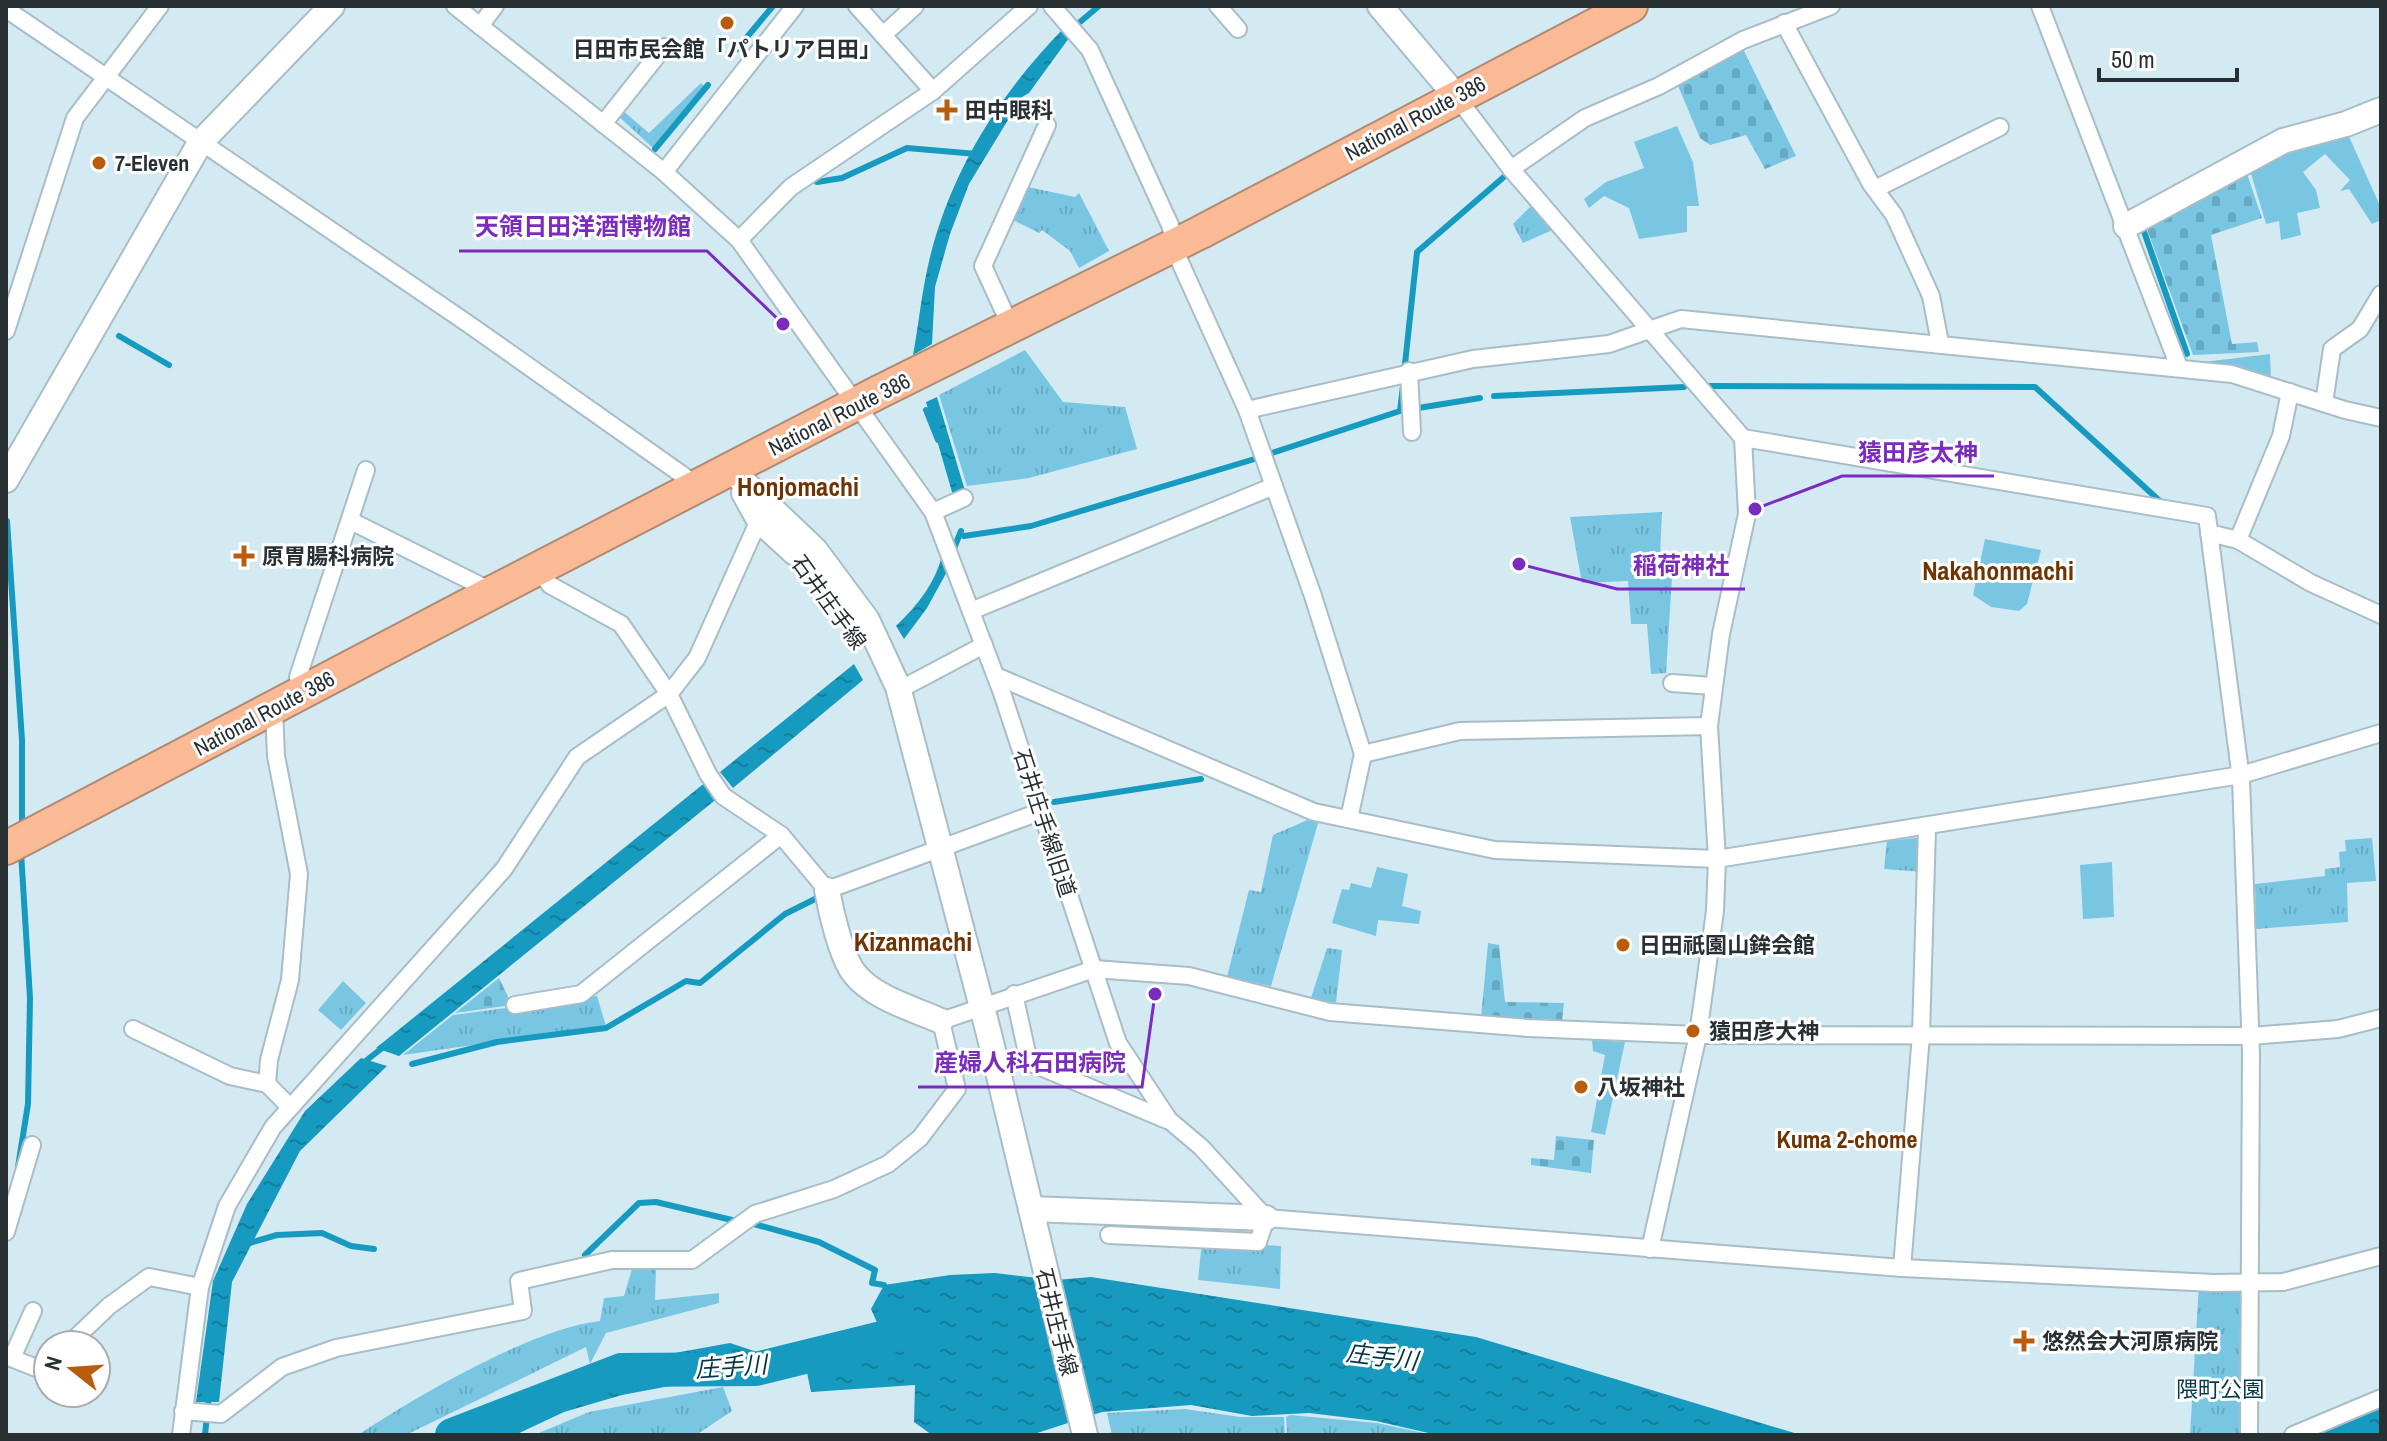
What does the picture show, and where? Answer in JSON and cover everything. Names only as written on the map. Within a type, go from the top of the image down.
[{"type":"highway","name":"National Route 386","points":[[17,842],[493,592],[1175,245],[1631,6]]},
{"type":"main road","points":[[6,480],[200,143],[332,6]]},
{"type":"main road","points":[[1380,6],[1456,96]]},
{"type":"main road","points":[[2126,226],[2283,141],[2346,124],[2381,110]]},
{"type":"main road","name":"石井庄手線","points":[[731,470],[759,520],[804,561],[855,631],[886,693],[935,852]]},
{"type":"main road","name":"石井庄手線","points":[[731,470],[815,550],[867,620],[899,690],[935,852],[975,1008],[1009,1177],[1031,1209],[1085,1435]]},
{"type":"main road","points":[[827,890],[832,915],[853,973],[879,994],[941,1021]]},
{"type":"main road","points":[[1031,1209],[1266,1218]]},
{"type":"street","points":[[6,331],[75,118],[160,6]]},
{"type":"street","name":"石井庄手線旧道","points":[[455,6],[664,172],[739,240],[858,404],[940,509],[941,533],[996,676],[1118,1043],[1169,1120],[1201,1147],[1266,1218]]},
{"type":"street","points":[[480,26],[495,6]]},
{"type":"street","points":[[664,172],[795,6]]},
{"type":"street","points":[[857,6],[933,91]]},
{"type":"street","points":[[883,35],[915,6]]},
{"type":"street","points":[[739,240],[791,187],[933,91],[1029,6]]},
{"type":"street","points":[[1052,6],[1090,50],[1247,410],[1363,754],[1349,819]]},
{"type":"street","points":[[1218,6],[1238,29]]},
{"type":"street","points":[[1511,169],[1585,118],[1784,23],[1831,6]]},
{"type":"street","points":[[2040,6],[2179,367]]},
{"type":"street","points":[[6,9],[583,404],[684,476],[695,488]]},
{"type":"street","points":[[1784,23],[1875,189],[1894,215],[1931,296],[1940,343]]},
{"type":"street","points":[[603,124],[664,47]]},
{"type":"street","points":[[1456,96],[1511,169],[1743,438],[1748,478],[1747,514],[1712,686],[1709,726],[1717,859],[1715,911],[1698,1035],[1650,1249]]},
{"type":"street","points":[[1011,327],[983,266],[1047,125]]},
{"type":"street","points":[[1875,189],[2000,127]]},
{"type":"street","points":[[2324,403],[2332,349],[2360,329],[2381,294]]},
{"type":"street","points":[[1247,410],[1473,359],[1609,344],[1681,319],[2232,374],[2381,418]]},
{"type":"street","points":[[1409,371],[1411,417]]},
{"type":"street","points":[[2238,540],[2281,436],[2290,392]]},
{"type":"street","points":[[1743,438],[2207,516],[2241,775],[2251,1036],[2253,1284],[2249,1435]]},
{"type":"street","points":[[267,1084],[269,1060],[290,980],[299,874],[276,756],[288,701],[366,470]]},
{"type":"street","points":[[971,611],[1274,486]]},
{"type":"street","points":[[940,509],[964,498]]},
{"type":"street","points":[[181,1435],[200,1287],[227,1206],[289,1106],[350,1044],[504,869],[577,757],[669,694],[697,658],[759,520]]},
{"type":"street","points":[[351,521],[493,592]]},
{"type":"street","points":[[2209,533],[2238,540],[2311,583],[2381,615]]},
{"type":"street","points":[[538,569],[550,585],[621,624],[669,694],[708,774],[723,796],[781,835],[827,890],[1042,811]]},
{"type":"street","points":[[899,690],[984,645]]},
{"type":"street","points":[[996,676],[1314,812],[1495,850],[1717,859],[1927,828],[2241,775],[2381,733]]},
{"type":"street","points":[[1672,683],[1712,686]]},
{"type":"street","points":[[1363,754],[1460,731],[1709,726]]},
{"type":"street","points":[[1902,1268],[1921,1035],[1927,828]]},
{"type":"street","points":[[515,1005],[581,994],[781,835]]},
{"type":"street","points":[[183,1411],[221,1414],[282,1367],[336,1348],[523,1311],[519,1281],[612,1260],[692,1260],[755,1214],[834,1189],[888,1164],[920,1138],[957,1089],[941,1021],[1094,969],[1189,976],[1330,1012],[1528,1028],[1698,1035],[2251,1036],[2338,1029],[2381,1018]]},
{"type":"street","points":[[1014,994],[1029,1062],[1169,1120]]},
{"type":"street","points":[[133,1029],[230,1076],[267,1084],[289,1106]]},
{"type":"street","points":[[6,1232],[32,1145]]},
{"type":"street","points":[[1109,1235],[1258,1242],[1266,1218],[1902,1268],[2253,1284],[2283,1282],[2381,1256]]},
{"type":"street","points":[[85,1329],[109,1306],[149,1277],[200,1287]]},
{"type":"street","points":[[32,1366],[9,1357],[33,1311]]},
{"type":"street","points":[[2293,1435],[2381,1398]]},
{"type":"green space","points":[[1742,47],[1796,156],[1765,169],[1746,135],[1710,145],[1700,138],[1676,81]]},
{"type":"green space","points":[[701,83],[704,86],[653,148],[618,116],[622,110],[649,133]]},
{"type":"green space","points":[[1677,126],[1693,162],[1699,206],[1687,206],[1687,232],[1639,239],[1629,208],[1604,196],[1589,208],[1584,199],[1606,182],[1644,168],[1634,142]]},
{"type":"green space","points":[[2346,130],[2381,208],[2381,220],[2372,224],[2349,189],[2340,191],[2350,180],[2325,154],[2303,172],[2316,190],[2320,208],[2297,213],[2301,235],[2281,240],[2279,221],[2266,224],[2249,167],[2284,150]]},
{"type":"green space","points":[[2245,168],[2262,218],[2211,235],[2232,344],[2257,342],[2259,352],[2193,355],[2144,221]]},
{"type":"green space","points":[[1028,187],[1075,197],[1079,193],[1109,251],[1079,268],[1070,251],[1042,230],[1039,233],[1013,220]]},
{"type":"green space","points":[[1534,203],[1555,229],[1523,243],[1513,224]]},
{"type":"green space","points":[[1025,350],[1063,402],[1125,407],[1137,449],[1029,478],[967,486],[939,395]]},
{"type":"green space","points":[[2270,354],[2271,381],[2195,363]]},
{"type":"green space","points":[[1662,512],[1659,577],[1672,578],[1666,673],[1651,674],[1647,624],[1631,624],[1628,581],[1582,583],[1570,517]]},
{"type":"green space","points":[[1985,539],[2041,550],[2027,604],[2019,611],[1991,607],[1973,595]]},
{"type":"green space","points":[[1312,818],[1319,820],[1271,986],[1227,977],[1249,890],[1261,892],[1273,835]]},
{"type":"green space","points":[[1925,837],[1924,872],[1884,869],[1887,841]]},
{"type":"green space","points":[[2372,838],[2376,881],[2347,883],[2348,922],[2256,929],[2255,884],[2325,876],[2325,869],[2340,867],[2339,852],[2346,851],[2345,840]]},
{"type":"green space","points":[[2112,862],[2114,917],[2083,919],[2080,865]]},
{"type":"green space","points":[[1377,867],[1408,874],[1402,906],[1421,911],[1419,924],[1378,920],[1376,936],[1332,923],[1342,889],[1349,890],[1351,883],[1371,888]]},
{"type":"green space","points":[[1488,943],[1499,945],[1505,1002],[1564,1003],[1562,1021],[1481,1018]]},
{"type":"green space","points":[[1327,948],[1342,950],[1336,1003],[1311,998]]},
{"type":"green space","points":[[499,978],[512,1005],[455,1013]]},
{"type":"green space","points":[[343,981],[366,1003],[341,1030],[318,1010]]},
{"type":"green space","points":[[597,996],[606,1026],[403,1055],[453,1015]]},
{"type":"green space","points":[[1592,1040],[1625,1042],[1605,1135],[1591,1132],[1605,1055],[1593,1051]]},
{"type":"green space","points":[[1556,1136],[1594,1140],[1591,1173],[1531,1165],[1531,1158],[1554,1160]]},
{"type":"green space","points":[[1202,1241],[1281,1246],[1280,1289],[1198,1280]]},
{"type":"green space","points":[[656,1268],[655,1300],[719,1293],[719,1303],[606,1333],[590,1364],[586,1347],[406,1435],[358,1435],[475,1366],[542,1336],[600,1321],[604,1298],[624,1296],[632,1269]]},
{"type":"green space","name":"隈町公園","points":[[2199,1283],[2253,1284],[2245,1435],[2190,1435]]},
{"type":"green space","points":[[723,1387],[732,1411],[696,1435],[534,1435],[589,1412]]},
{"type":"green space","points":[[1185,1409],[1240,1417],[1284,1417],[1285,1435],[1112,1435],[1107,1413]]},
{"type":"green space","points":[[1286,1417],[1377,1423],[1433,1435],[1287,1435]]},
{"type":"water","points":[[1062,30],[1069,38],[1029,93],[1022,97],[969,184],[935,287],[932,344],[913,355],[930,257],[951,193],[981,134],[999,107]]},
{"type":"water","points":[[937,397],[966,494],[954,499],[926,402]]},
{"type":"water","points":[[943,551],[949,568],[927,608],[904,639],[896,626],[926,592]]},
{"type":"water","points":[[854,664],[863,680],[733,788],[720,772]]},
{"type":"water","points":[[707,781],[719,797],[399,1056],[376,1048]]},
{"type":"water","points":[[361,1058],[387,1066],[300,1151],[232,1282],[219,1402],[196,1402],[213,1281],[247,1204],[305,1111]]},
{"type":"water","points":[[995,1273],[1056,1280],[1091,1277],[1476,1337],[1801,1435],[1437,1435],[1376,1421],[1309,1413],[1252,1416],[1191,1405],[1102,1412],[1031,1435],[932,1435],[914,1422],[915,1385],[811,1392],[805,1363],[829,1362],[876,1348],[879,1327],[871,1309],[884,1285],[950,1275]]},
{"type":"water","points":[[730,1343],[772,1357],[746,1377],[719,1363],[675,1385],[622,1395],[564,1412],[515,1435],[476,1435],[669,1354]]},
{"type":"water","points":[[2381,1402],[2381,1435],[2306,1435]]},
{"type":"waterway","points":[[737,49],[773,6]]},
{"type":"waterway","points":[[1074,27],[1099,6]]},
{"type":"waterway","points":[[655,149],[708,85]]},
{"type":"waterway","points":[[817,182],[842,178],[907,148],[977,154]]},
{"type":"waterway","points":[[1405,364],[1417,252],[1505,176]]},
{"type":"waterway","points":[[2141,223],[2187,354]]},
{"type":"waterway","points":[[119,336],[169,365]]},
{"type":"waterway","points":[[1269,454],[1400,411],[1403,386]]},
{"type":"waterway","points":[[1706,386],[2035,387],[2162,503]]},
{"type":"waterway","points":[[1494,396],[1684,387]]},
{"type":"waterway","points":[[1412,409],[1480,398]]},
{"type":"waterway","points":[[926,410],[938,440]]},
{"type":"waterway","points":[[964,536],[1031,526],[1258,458]]},
{"type":"waterway","points":[[7,521],[22,740],[22,828]]},
{"type":"waterway","points":[[952,553],[961,531]]},
{"type":"waterway","points":[[1054,802],[1201,779]]},
{"type":"waterway","points":[[18,1167],[28,1104],[30,998],[21,852]]},
{"type":"waterway","points":[[412,1064],[497,1042],[606,1028],[686,981],[700,983],[785,914],[821,896]]},
{"type":"waterway","points":[[363,1063],[386,1045]]},
{"type":"waterway","points":[[585,1255],[639,1203],[656,1202],[732,1220]]},
{"type":"waterway","points":[[754,1224],[819,1242],[875,1270],[872,1283],[884,1285]]},
{"type":"waterway","points":[[246,1244],[277,1235],[322,1233],[351,1246],[374,1249]]},
{"type":"waterway","name":"庄手川","points":[[452,1435],[621,1370],[756,1369],[906,1332],[923,1336]]},
{"type":"waterway","points":[[205,1435],[209,1395]]},
{"type":"place","name":"日田市民会館「パトリア日田」","points":[[727,23]]},
{"type":"place","name":"田中眼科","points":[[947,110]]},
{"type":"place","name":"7-Eleven","points":[[99,163]]},
{"type":"place","name":"天領日田洋酒博物館","points":[[783,324]]},
{"type":"place","name":"猿田彦太神","points":[[1755,509]]},
{"type":"place","name":"原胃腸科病院","points":[[244,556]]},
{"type":"place","name":"稲荷神社","points":[[1519,564]]},
{"type":"place","name":"日田祇園山鉾会館","points":[[1623,945]]},
{"type":"place","name":"産婦人科石田病院","points":[[1155,994]]},
{"type":"place","name":"猿田彦大神","points":[[1693,1031]]},
{"type":"place","name":"八坂神社","points":[[1581,1087]]},
{"type":"place","name":"悠然会大河原病院","points":[[2024,1341]]},
{"type":"district","name":"Honjomachi","points":[[798,486]]},
{"type":"district","name":"Nakahonmachi","points":[[1998,570]]},
{"type":"district","name":"Kizanmachi","points":[[913,941]]},
{"type":"district","name":"Kuma 2-chome","points":[[1847,1139]]}]
